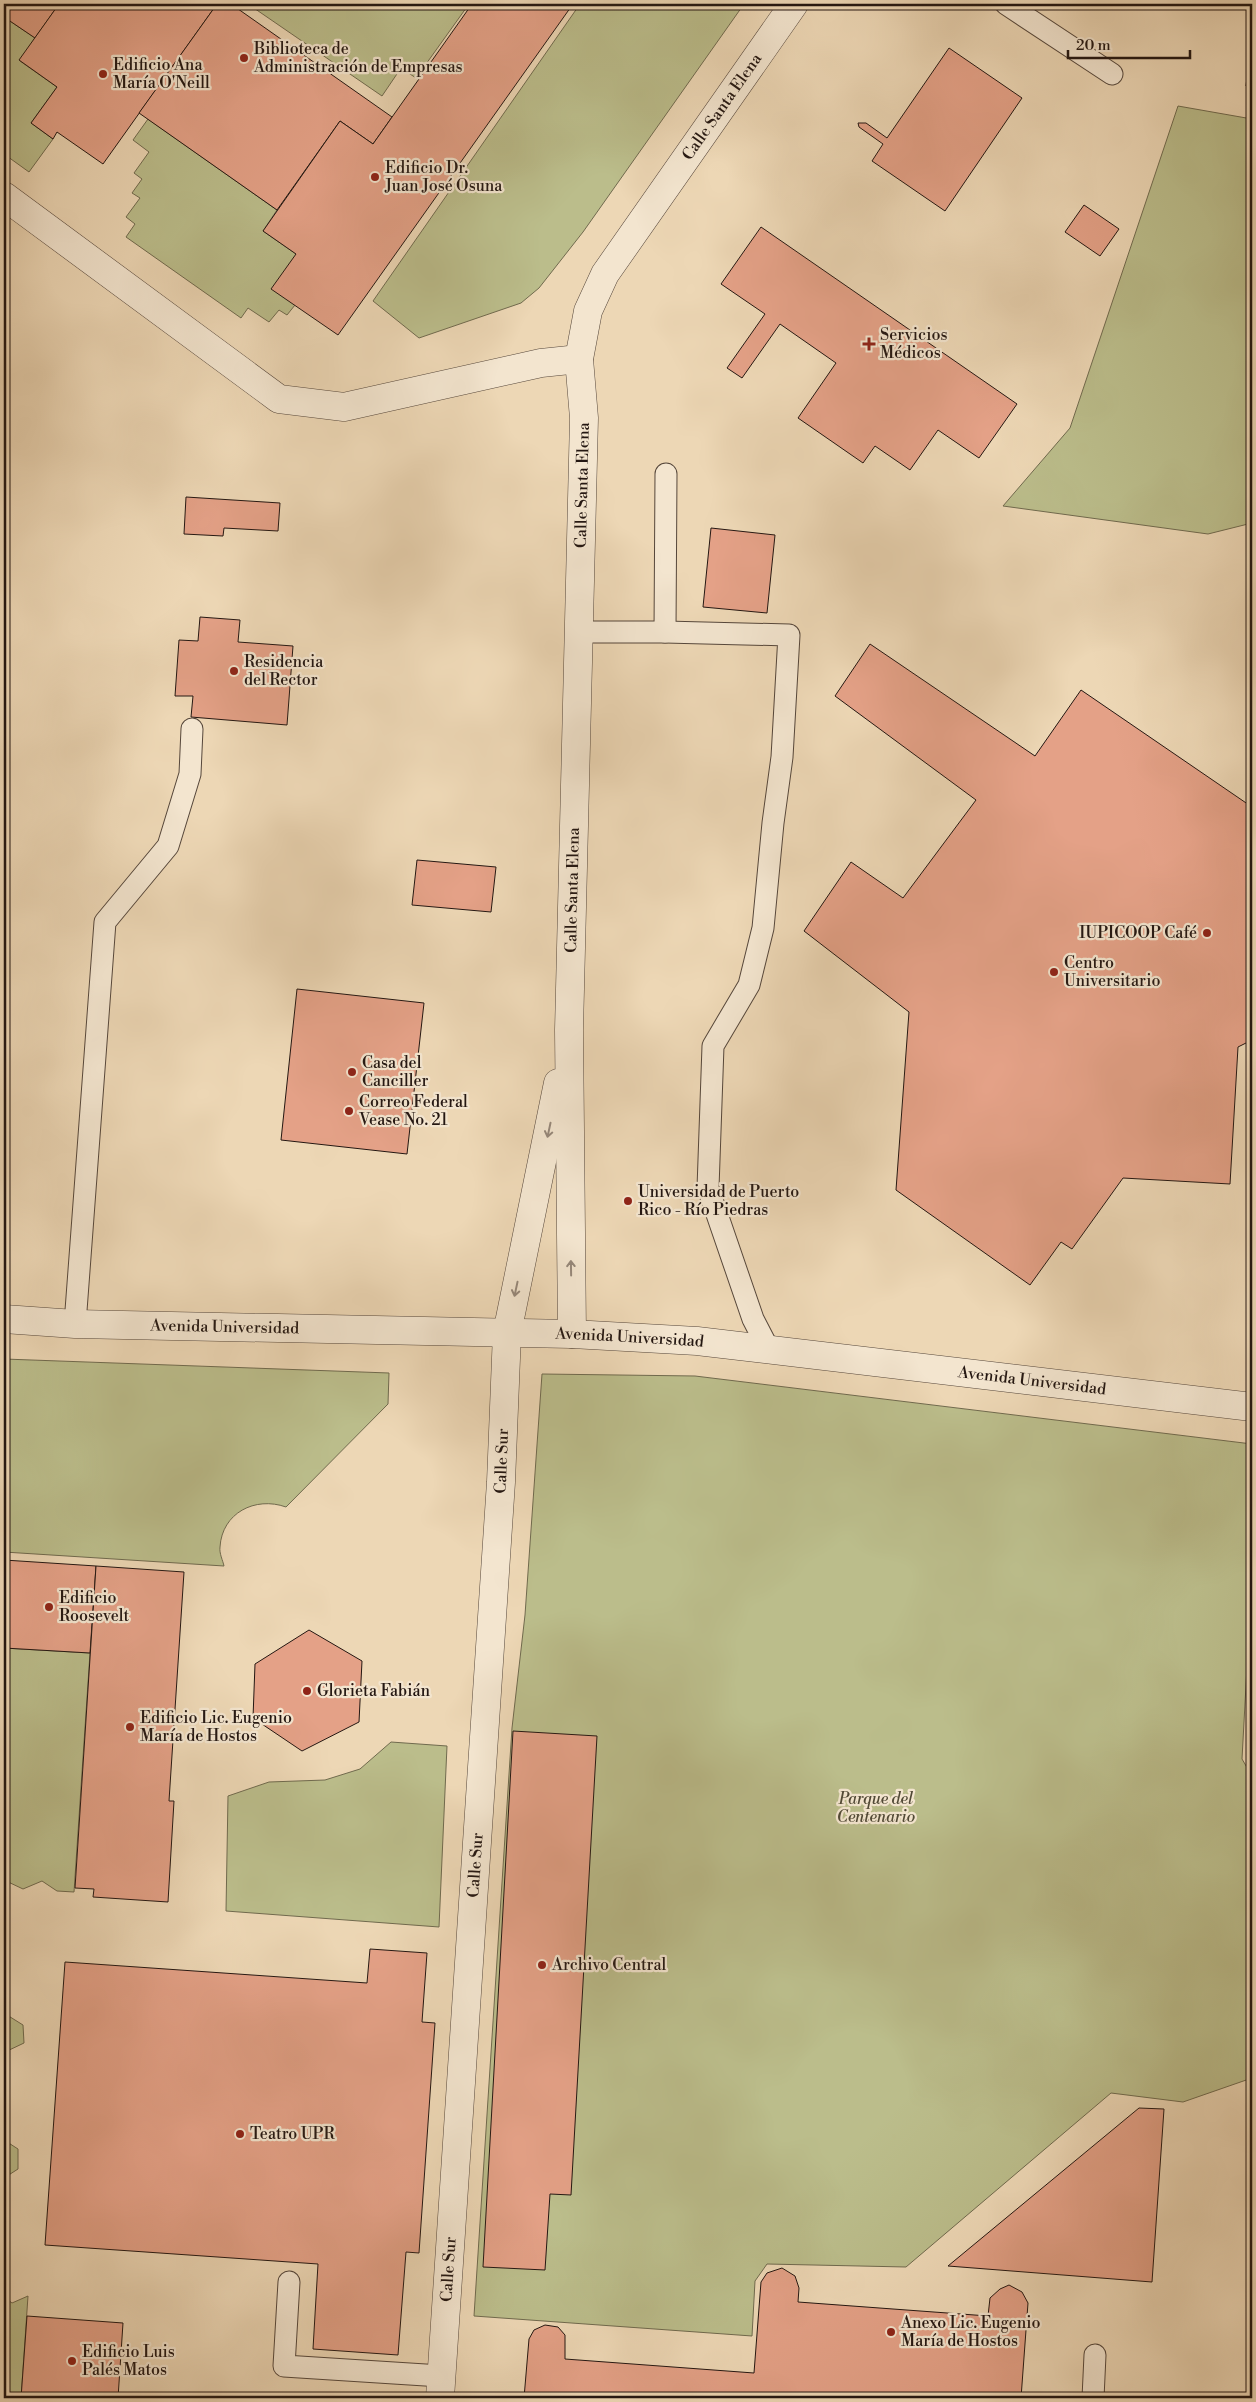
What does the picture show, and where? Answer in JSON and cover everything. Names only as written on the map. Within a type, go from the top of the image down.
[{"type":"street","name":"Calle Santa Elena","points":[[572,1334],[569,1030],[584,418],[579,360],[588,311],[605,274],[794,4]]},
{"type":"street","points":[[4,196],[279,399],[344,407],[541,363],[579,360]]},
{"type":"street","name":"Calle Santa Elena","points":[[507,1333],[569,1030]]},
{"type":"street","name":"Avenida Universidad","points":[[4,1320],[75,1324],[572,1334],[697,1341],[1252,1407]]},
{"type":"street","name":"Calle Sur","points":[[441,2387],[501,1482],[507,1333]]},
{"type":"lane","points":[[1006,4],[1112,74]]},
{"type":"lane","points":[[665,632],[666,474]]},
{"type":"lane","points":[[579,632],[789,635],[782,757],[773,823],[763,928],[749,984],[713,1046],[708,1178],[708,1188],[753,1319],[769,1350]]},
{"type":"lane","points":[[75,1324],[105,922],[168,846],[190,774],[192,729]]},
{"type":"lane","points":[[289,2282],[284,2366],[441,2387]]},
{"type":"lane","points":[[1093,2398],[1096,2355]]},
{"type":"green space","points":[[248,4],[469,4],[416,78],[401,68],[382,96]]},
{"type":"green space","points":[[580,4],[744,4],[583,232],[539,288],[521,303],[419,338],[373,301]]},
{"type":"green space","points":[[4,17],[35,38],[20,61],[57,87],[31,123],[53,139],[29,172],[4,154]]},
{"type":"green space","points":[[1178,106],[1252,119],[1252,523],[1208,534],[1003,506],[1070,428]]},
{"type":"green space","points":[[148,119],[277,210],[263,231],[296,254],[295,305],[287,315],[279,310],[269,322],[248,308],[241,318],[126,237],[135,224],[126,217],[140,198],[132,193],[142,179],[134,173],[149,152],[133,140]]},
{"type":"green space","points":[[4,1359],[389,1373],[388,1404],[286,1507],[274,1504],[252,1506],[242,1510],[234,1517],[222,1535],[220,1549],[224,1566],[4,1552]]},
{"type":"green space","name":"Parque del Centenario","points":[[542,1374],[695,1376],[1252,1444],[1252,1574],[1242,1759],[1252,1776],[1252,2078],[1183,2102],[1111,2093],[906,2267],[767,2264],[755,2281],[752,2336],[474,2316],[512,1728],[525,1615]]},
{"type":"green space","points":[[4,1648],[90,1653],[74,1892],[57,1891],[42,1881],[23,1889],[4,1880]]},
{"type":"green space","points":[[391,1742],[447,1746],[439,1927],[226,1911],[228,1796],[269,1782],[325,1780],[360,1769]]},
{"type":"green space","points":[[7,2015],[23,2025],[24,2043],[5,2052],[4,2073],[4,2017]]},
{"type":"green space","points":[[4,2140],[18,2149],[18,2169],[4,2178]]},
{"type":"green space","points":[[28,2296],[21,2398],[4,2398],[4,2297],[12,2303]]},
{"type":"building","points":[[4,4],[59,4],[35,38],[4,17]]},
{"type":"building","name":"Edificio Ana María O'Neill","points":[[59,4],[217,4],[103,164],[57,132],[53,139],[31,123],[57,87],[19,60]]},
{"type":"building","name":"Biblioteca de Administración de Empresas","points":[[217,4],[231,4],[392,117],[373,144],[340,121],[277,210],[139,113]]},
{"type":"building","name":"Edificio Dr. Juan José Osuna","points":[[472,4],[573,4],[338,335],[271,289],[296,254],[263,231],[340,121],[373,144]]},
{"type":"building","points":[[1252,33],[1252,87],[1246,86]]},
{"type":"building","points":[[949,48],[1022,98],[945,211],[872,161],[883,144],[859,127],[858,123],[866,123],[887,138]]},
{"type":"building","points":[[1084,205],[1119,229],[1100,256],[1065,232]]},
{"type":"building","name":"Servicios Médicos","points":[[761,227],[1017,404],[979,458],[938,430],[910,470],[875,446],[863,463],[798,418],[836,363],[780,324],[742,378],[727,368],[765,314],[721,284]]},
{"type":"building","points":[[186,497],[280,503],[278,531],[224,528],[223,536],[184,534]]},
{"type":"building","points":[[711,528],[775,535],[767,613],[703,607]]},
{"type":"building","name":"Residencia del Rector","points":[[200,617],[240,620],[238,642],[293,646],[287,725],[191,717],[193,696],[175,696],[179,640],[198,641]]},
{"type":"building","name":"Centro Universitario","points":[[870,644],[1035,756],[1081,690],[1252,807],[1252,1040],[1238,1047],[1230,1184],[1123,1178],[1072,1249],[1061,1242],[1030,1285],[896,1190],[909,1012],[804,931],[851,862],[903,898],[976,800],[835,696]]},
{"type":"building","points":[[417,860],[496,867],[491,912],[412,905]]},
{"type":"building","name":"Casa del Canciller","points":[[297,989],[424,1003],[407,1154],[281,1140]]},
{"type":"building","name":"Edificio Roosevelt","points":[[4,1560],[96,1566],[90,1653],[4,1648]]},
{"type":"building","name":"Edificio Lic. Eugenio María de Hostos","points":[[96,1566],[184,1572],[169,1801],[174,1801],[168,1902],[93,1897],[94,1889],[75,1888]]},
{"type":"building","name":"Glorieta Fabián","points":[[309,1630],[362,1661],[359,1722],[302,1751],[253,1718],[255,1664]]},
{"type":"building","name":"Archivo Central","points":[[513,1731],[597,1736],[571,2195],[550,2194],[545,2270],[483,2267]]},
{"type":"building","name":"Teatro UPR","points":[[370,1949],[427,1953],[422,2022],[435,2023],[419,2253],[406,2252],[398,2355],[313,2349],[318,2264],[45,2245],[65,1962],[367,1983]]},
{"type":"building","name":"Anexo Lic. Eugenio María de Hostos","points":[[1139,2108],[1164,2109],[1152,2282],[948,2266]]},
{"type":"building","name":"Anexo Lic. Eugenio María de Hostos","points":[[782,2268],[795,2276],[799,2288],[798,2302],[988,2316],[990,2298],[1000,2289],[1009,2285],[1022,2292],[1028,2303],[1021,2398],[524,2398],[529,2339],[534,2330],[545,2325],[558,2327],[565,2335],[565,2359],[754,2373],[761,2282],[767,2273]]},
{"type":"building","name":"Edificio Luis Palés Matos","points":[[27,2316],[123,2323],[118,2398],[21,2398]]},
{"type":"place","name":"Biblioteca de Administración de Empresas","points":[[244,58]]},
{"type":"place","name":"Edificio Ana María O'Neill","points":[[103,74]]},
{"type":"place","name":"Edificio Dr. Juan José Osuna","points":[[375,177]]},
{"type":"place","name":"Servicios Médicos","points":[[869,344]]},
{"type":"place","name":"Residencia del Rector","points":[[234,671]]},
{"type":"place","name":"IUPICOOP Café","points":[[1207,933]]},
{"type":"place","name":"Centro Universitario","points":[[1054,972]]},
{"type":"place","name":"Casa del Canciller","points":[[352,1072]]},
{"type":"place","name":"Correo Federal Vease No. 21","points":[[349,1111]]},
{"type":"place","name":"Universidad de Puerto Rico - Río Piedras","points":[[628,1201]]},
{"type":"place","name":"Edificio Roosevelt","points":[[49,1607]]},
{"type":"place","name":"Glorieta Fabián","points":[[307,1691]]},
{"type":"place","name":"Edificio Lic. Eugenio María de Hostos","points":[[130,1727]]},
{"type":"place","name":"Archivo Central","points":[[542,1965]]},
{"type":"place","name":"Teatro UPR","points":[[240,2134]]},
{"type":"place","name":"Anexo Lic. Eugenio María de Hostos","points":[[891,2332]]},
{"type":"place","name":"Edificio Luis Palés Matos","points":[[72,2361]]}]
